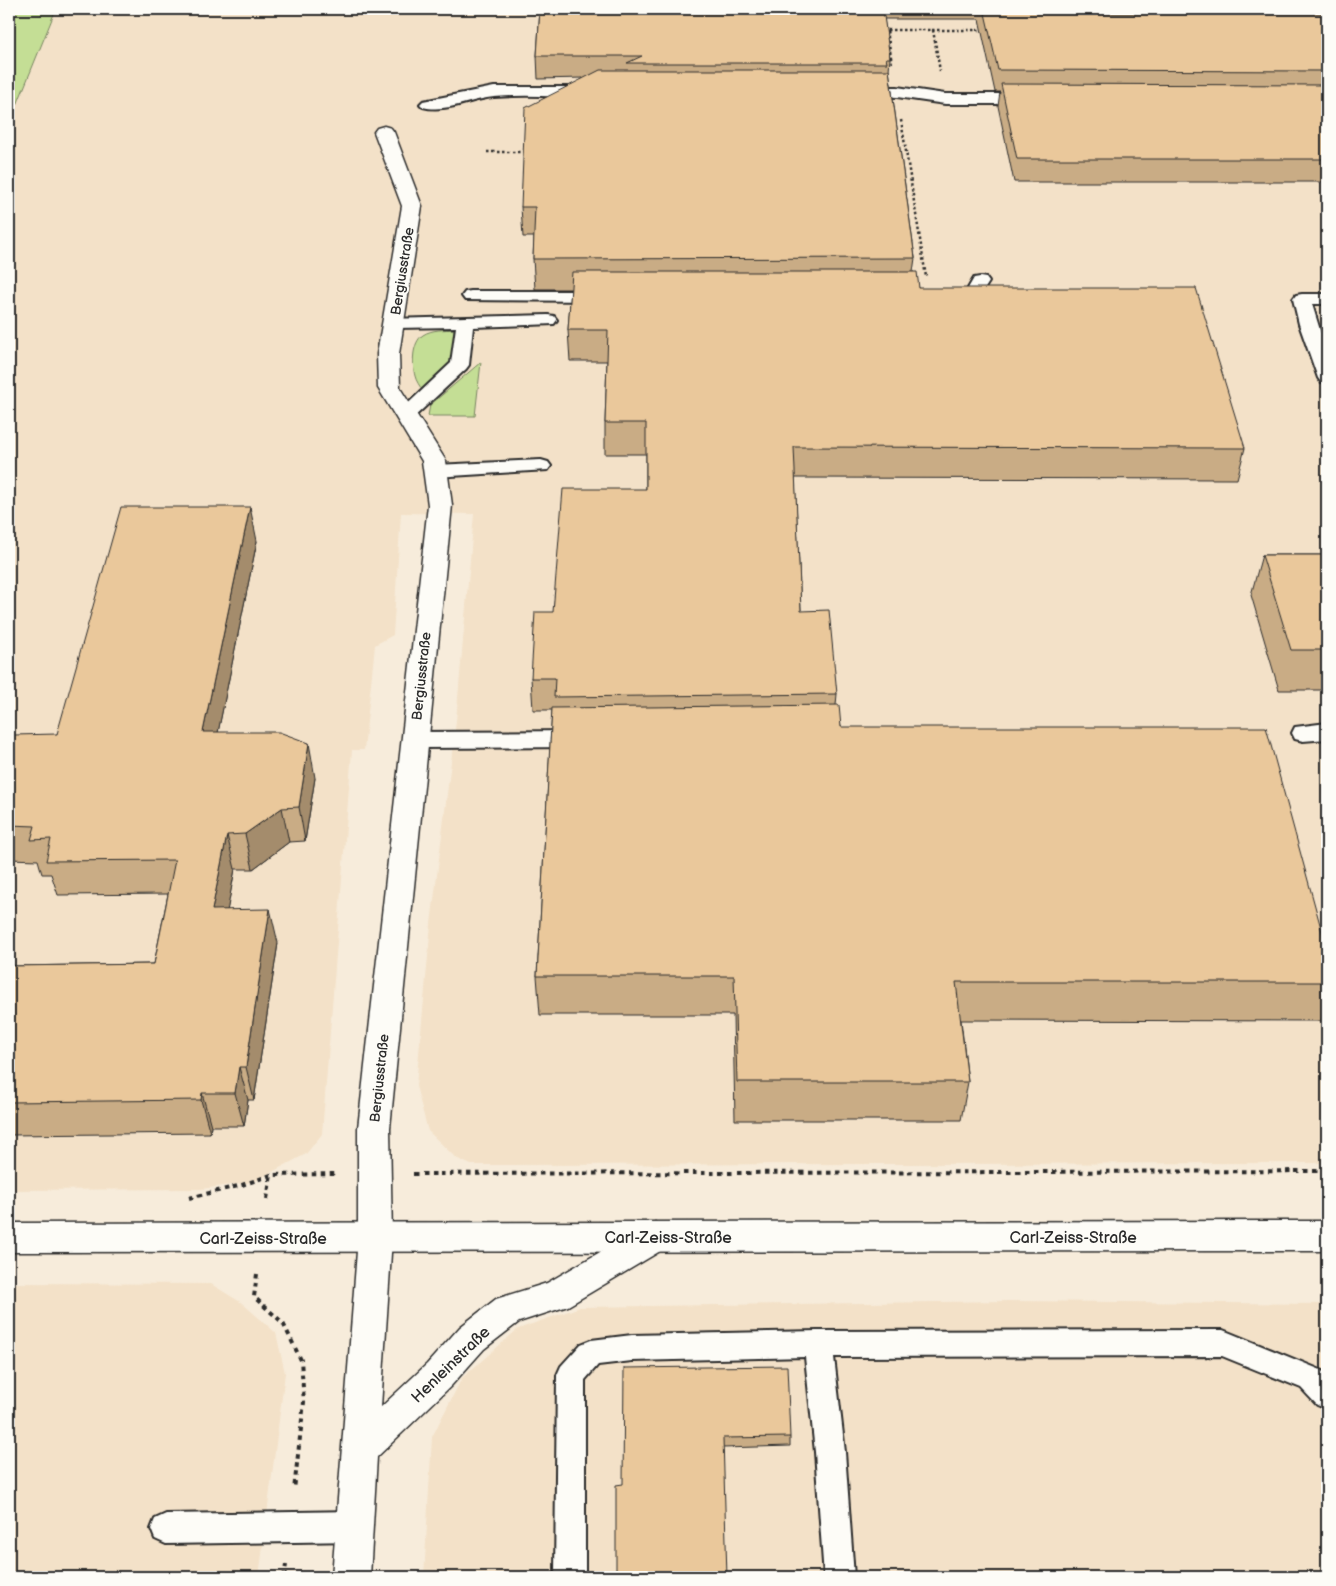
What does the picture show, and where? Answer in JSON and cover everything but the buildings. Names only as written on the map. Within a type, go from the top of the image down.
[{"type":"street","name":"Bergiusstraße","points":[[375,1238],[374,1128],[440,505],[434,461],[390,388],[388,354],[412,206],[384,132]]},
{"type":"street","name":"Carl-Zeiss-Straße","points":[[9,1238],[1327,1236]]},
{"type":"street","name":"Henleinstraße","points":[[360,1450],[439,1375],[472,1338],[508,1310],[556,1295],[655,1237]]},
{"type":"street","points":[[351,1577],[375,1238]]},
{"type":"lane","points":[[428,104],[442,104],[494,92],[602,92]]},
{"type":"lane","points":[[842,92],[897,92],[946,99],[1049,99]]},
{"type":"lane","points":[[936,294],[972,294],[980,282]]},
{"type":"lane","points":[[471,296],[620,296]]},
{"type":"lane","points":[[1327,299],[1302,299],[1308,324],[1327,378]]},
{"type":"lane","points":[[394,323],[548,320]]},
{"type":"lane","points":[[406,414],[460,365],[465,322]]},
{"type":"lane","points":[[435,471],[541,466]]},
{"type":"lane","points":[[1303,734],[1327,731]]},
{"type":"lane","points":[[414,740],[603,738]]},
{"type":"lane","points":[[570,1577],[571,1375],[591,1353],[632,1348],[818,1344],[1223,1343],[1311,1379],[1327,1396]]},
{"type":"lane","points":[[818,1344],[830,1452],[840,1577]]},
{"type":"lane","points":[[166,1529],[356,1526]]},
{"type":"path","points":[[887,30],[992,30]]},
{"type":"path","points":[[933,30],[946,99]]},
{"type":"path","points":[[487,152],[526,152]]},
{"type":"path","points":[[900,152],[906,152]]},
{"type":"path","points":[[179,1200],[242,1185],[271,1174],[1327,1172]]},
{"type":"path","points":[[271,1174],[254,1297],[283,1323],[301,1360],[304,1402],[284,1577]]},
{"type":"shaded area","points":[[56,9],[1327,9],[1327,1163],[471,1165],[456,1158],[428,1131],[416,1086],[431,924],[456,721],[474,514],[401,513],[393,635],[375,645],[364,750],[352,750],[322,1134],[306,1154],[253,1182],[201,1189],[9,1190],[9,105],[17,105]]},
{"type":"shaded area","points":[[9,1283],[211,1284],[242,1303],[276,1333],[285,1373],[259,1577],[9,1577]]},
{"type":"shaded area","points":[[1010,1301],[1327,1304],[1327,1577],[424,1577],[432,1437],[462,1378],[518,1329],[580,1307]]},
{"type":"green space","points":[[9,9],[56,9],[17,105],[9,105]]},
{"type":"green space","points":[[454,329],[451,362],[422,390],[416,380],[413,360],[419,338],[430,332]]},
{"type":"green space","points":[[481,362],[475,416],[428,416],[430,405]]}]
